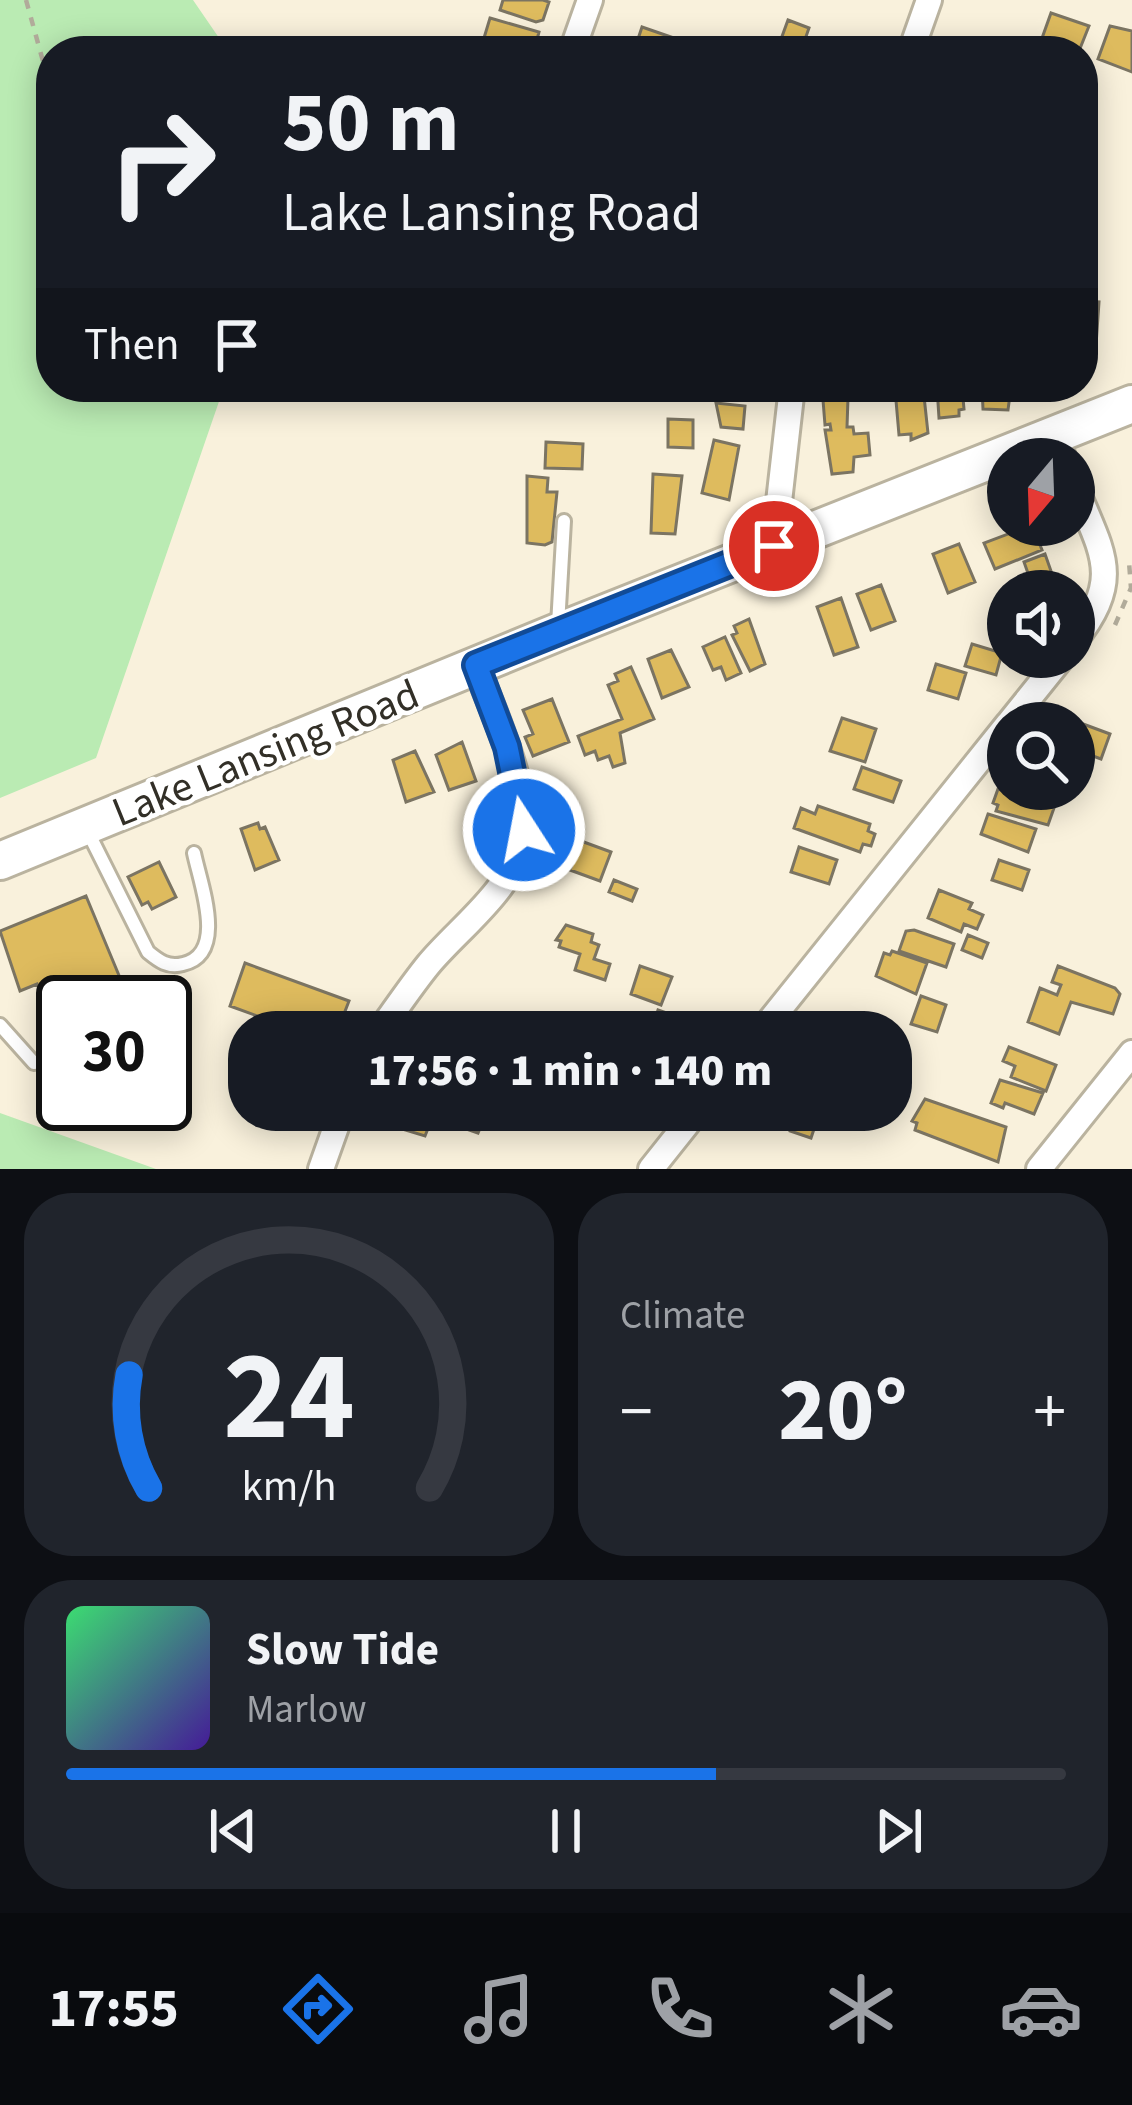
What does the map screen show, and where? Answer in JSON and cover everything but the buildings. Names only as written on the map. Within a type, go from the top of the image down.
[{"type":"main road","name":"Lake Lansing Road","points":[[1074,438],[1132,404]]},
{"type":"main road","name":"Lake Lansing Road","points":[[0,861],[774,546],[987,472]]},
{"type":"street","points":[[577,36],[590,0]]},
{"type":"street","points":[[916,36],[929,0]]},
{"type":"street","points":[[774,546],[790,402]]},
{"type":"street","points":[[1095,534],[1107,578],[1095,611]]},
{"type":"street","points":[[395,1011],[428,966],[506,880],[524,830],[507,747],[476,665]]},
{"type":"street","points":[[1025,702],[1044,678]]},
{"type":"street","points":[[778,1011],[987,749]]},
{"type":"street","points":[[1039,1169],[1132,1053]]},
{"type":"street","points":[[321,1169],[335,1131]]},
{"type":"street","points":[[651,1169],[681,1131]]},
{"type":"lane","points":[[558,632],[564,521]]},
{"type":"lane","points":[[84,826],[148,952],[161,963],[187,964],[197,958],[210,932],[194,853]]},
{"type":"lane","points":[[0,1024],[34,1063]]},
{"type":"path","points":[[26,0],[36,36]]},
{"type":"green space","points":[[0,0],[193,0],[218,36],[36,36],[36,402],[219,402],[96,758],[0,798]]},
{"type":"green space","points":[[0,1113],[36,1126],[36,1131],[50,1131],[156,1169],[0,1169]]},
{"type":"route","points":[[524,830],[507,747],[476,665],[774,546]]}]
